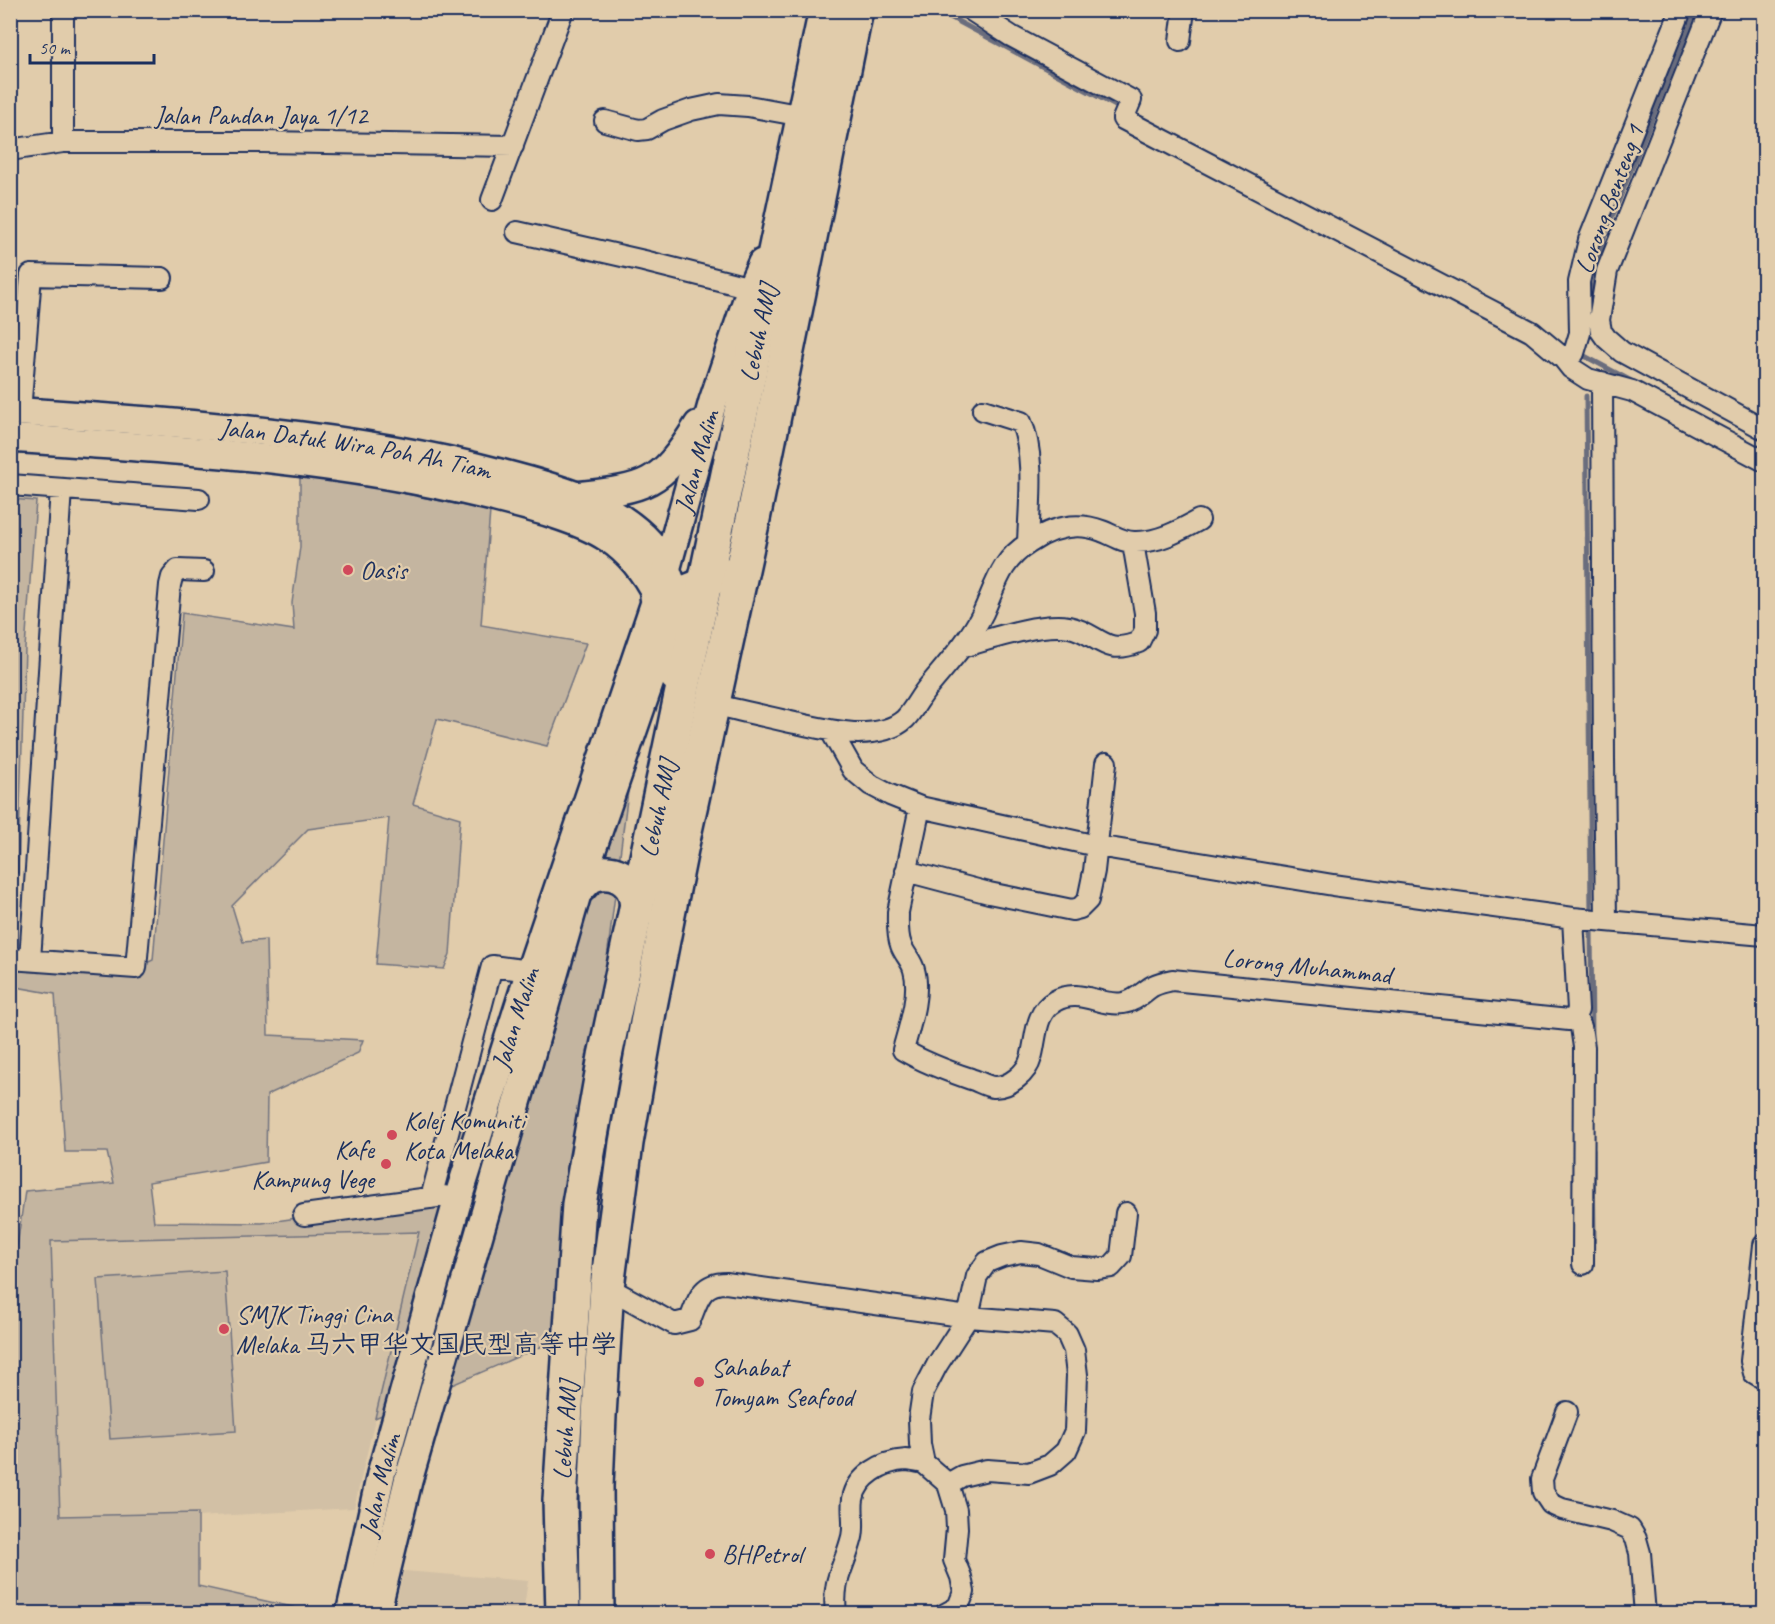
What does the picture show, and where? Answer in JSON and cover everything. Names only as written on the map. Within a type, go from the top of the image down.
[{"type":"highway","name":"Lebuh AMJ","points":[[563,1614],[560,1500],[579,1204],[604,1056],[636,914],[826,10]]},
{"type":"highway","name":"Lebuh AMJ","points":[[597,1614],[596,1486],[607,1287],[626,1143],[650,1006],[711,704],[753,519],[856,10]]},
{"type":"highway","points":[[663,781],[676,679],[676,660],[667,596],[705,585],[734,555],[753,519]]},
{"type":"highway","points":[[579,886],[592,875],[607,873],[622,877],[632,886],[636,898],[636,914]]},
{"type":"main road","name":"Jalan Malim","points":[[376,1614],[408,1481],[579,886],[667,596],[713,401],[752,288],[781,217]]},
{"type":"main road","points":[[575,496],[633,488],[650,482],[682,452],[713,401]]},
{"type":"main road","name":"Jalan Datuk Wira Poh Ah Tiam","points":[[15,412],[141,420],[348,442],[445,459],[537,483],[575,496],[616,515],[645,538],[658,554],[667,596]]},
{"type":"main road","name":"Jalan Datuk Wira Poh Ah Tiam","points":[[10,438],[136,447],[346,468],[440,484],[526,506],[589,528],[607,537],[623,550],[650,581],[667,596]]},
{"type":"main road","name":"Jalan Malim","points":[[350,1614],[381,1474],[459,1195],[530,971],[667,596]]},
{"type":"street","points":[[63,10],[63,142]]},
{"type":"street","points":[[492,200],[562,10]]},
{"type":"street","points":[[971,10],[1011,36],[1131,100],[1122,119],[1532,332],[1568,356],[1572,368],[1588,379],[1632,391],[1764,461]]},
{"type":"street","points":[[1180,41],[1184,10]]},
{"type":"street","points":[[1568,356],[1586,324],[1579,282],[1589,240],[1681,10]]},
{"type":"street","name":"Lorong Benteng 1","points":[[1586,324],[1711,10]]},
{"type":"street","points":[[605,121],[638,130],[647,129],[663,120],[691,110],[719,104],[748,106],[803,116]]},
{"type":"street","name":"Jalan Pandan Jaya 1/12","points":[[10,150],[63,142],[513,146]]},
{"type":"street","points":[[517,232],[752,288]]},
{"type":"street","points":[[15,412],[31,275],[162,278]]},
{"type":"street","points":[[1586,324],[1601,331],[1622,352],[1764,429]]},
{"type":"street","points":[[1583,1264],[1584,1047],[1581,1027],[1575,1017],[1578,1010],[1604,792],[1602,382]]},
{"type":"street","points":[[983,410],[1021,422],[1026,433],[1030,470],[1028,543]]},
{"type":"street","points":[[10,485],[199,499]]},
{"type":"street","points":[[61,489],[20,959],[136,968],[170,585],[172,577],[178,570],[204,571]]},
{"type":"street","points":[[711,704],[831,731],[859,733],[887,730],[905,719],[927,688],[962,647],[982,614],[1000,571],[1028,543],[1057,529],[1087,526],[1133,543],[1153,541],[1199,520]]},
{"type":"street","points":[[962,647],[1051,627],[1069,627],[1112,647],[1126,647],[1139,642],[1145,630],[1145,613],[1133,543]]},
{"type":"street","points":[[831,731],[853,770],[871,785],[890,795],[920,807],[1097,846],[1333,885],[1589,919],[1764,935]]},
{"type":"street","points":[[920,807],[906,871],[989,893],[1072,910],[1080,908],[1088,900],[1097,846],[1106,763]]},
{"type":"street","name":"Lorong Muhammad","points":[[906,871],[897,927],[900,945],[915,972],[916,987],[910,1025],[903,1050],[923,1062],[994,1087],[1016,1079],[1025,1071],[1031,1060],[1038,1021],[1046,1008],[1056,1000],[1071,996],[1088,997],[1123,1004],[1152,987],[1172,980],[1569,1020],[1575,1017]]},
{"type":"street","points":[[432,1197],[492,966],[530,971]]},
{"type":"street","points":[[304,1215],[459,1195]]},
{"type":"street","points":[[924,1463],[920,1444],[919,1419],[923,1392],[937,1365],[968,1317],[977,1276],[987,1262],[1021,1252],[1039,1254],[1071,1267],[1097,1269],[1111,1267],[1121,1256],[1126,1213]]},
{"type":"street","points":[[1764,1245],[1751,1361],[1754,1373],[1764,1379]]},
{"type":"street","points":[[607,1287],[674,1324],[690,1320],[704,1290],[714,1283],[968,1317],[1055,1324],[1067,1334],[1074,1350],[1077,1375],[1076,1431],[1066,1451],[1050,1465],[1029,1473],[987,1470],[962,1476],[948,1484]]},
{"type":"street","points":[[1567,1412],[1542,1479],[1543,1492],[1551,1504],[1562,1509],[1612,1521],[1630,1529],[1640,1553],[1645,1614]]},
{"type":"street","points":[[836,1614],[834,1593],[837,1577],[853,1533],[853,1498],[864,1476],[883,1465],[905,1460],[924,1463],[948,1484],[956,1510],[954,1560],[964,1592],[958,1607],[945,1614]]},
{"type":"shaded area","points":[[300,472],[490,511],[481,625],[586,643],[547,746],[437,719],[413,804],[460,818],[450,954],[444,969],[376,964],[389,818],[308,829],[232,906],[243,942],[266,940],[268,1035],[363,1040],[358,1053],[267,1095],[266,1162],[149,1182],[154,1222],[262,1223],[459,1195],[488,1201],[637,720],[559,1339],[375,1418],[419,1232],[51,1241],[60,1516],[198,1513],[198,1586],[306,1610],[305,1614],[11,1613],[10,1267],[14,1267],[25,1191],[114,1183],[107,1152],[65,1152],[55,994],[11,986],[11,959],[136,968],[153,960],[182,613],[294,630],[292,603],[300,547]]},
{"type":"shaded area","points":[[11,499],[36,501],[25,648],[18,873],[10,872]]},
{"type":"shaded area","name":"SMJK Tinggi Cina Melaka 马六甲华文国民型高等中学","points":[[419,1232],[354,1508],[56,1525],[51,1241]]},
{"type":"shaded area","points":[[225,1271],[236,1431],[110,1439],[98,1279]]},
{"type":"shaded area","points":[[404,1571],[528,1581],[523,1613],[393,1613]]},
{"type":"waterway","points":[[937,10],[1123,110]]},
{"type":"waterway","points":[[1589,304],[1605,234],[1696,10]]},
{"type":"waterway","points":[[1579,353],[1637,384]]},
{"type":"waterway","points":[[1586,396],[1591,915]]},
{"type":"waterway","points":[[1591,925],[1592,1041]]},
{"type":"waterway","points":[[1593,1150],[1594,1241]]},
{"type":"place","name":"Oasis","points":[[348,570]]},
{"type":"place","name":"Kolej Komuniti Kota Melaka","points":[[392,1135]]},
{"type":"place","name":"Kafe Kampung Vege","points":[[386,1164]]},
{"type":"place","name":"SMJK Tinggi Cina Melaka 马六甲华文国民型高等中学","points":[[224,1329]]},
{"type":"place","name":"Sahabat Tomyam Seafood","points":[[699,1382]]},
{"type":"place","name":"BHPetrol","points":[[710,1554]]}]
